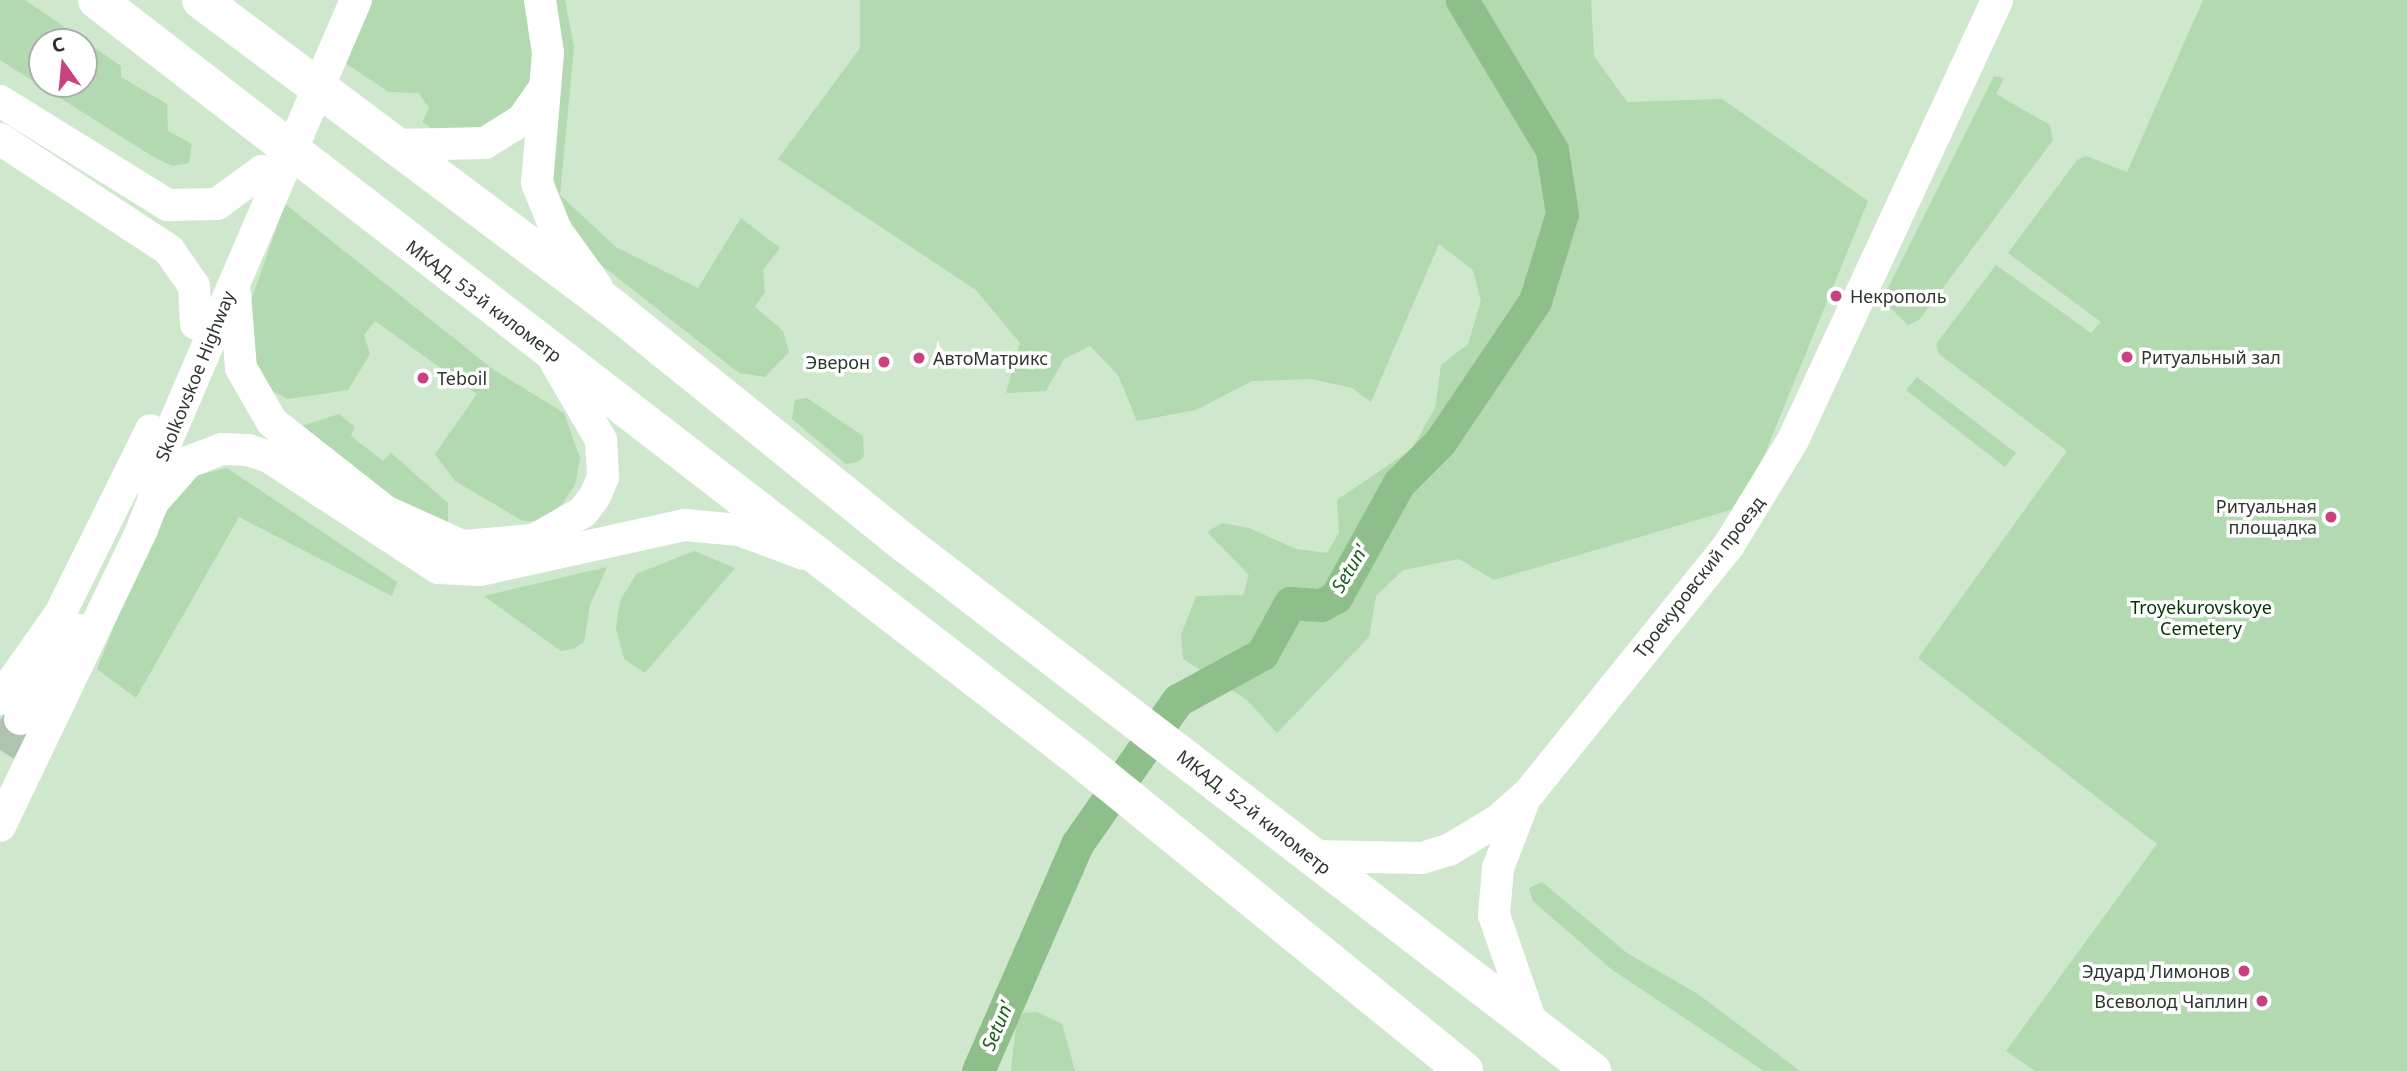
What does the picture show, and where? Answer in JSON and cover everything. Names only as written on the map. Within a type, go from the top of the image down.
[{"type":"highway","name":"МКАД, 53-й километр","points":[[97,0],[366,212],[545,346],[1083,761],[1464,1071]]},
{"type":"highway","points":[[212,9],[613,308]]},
{"type":"highway","name":"МКАД, 52-й километр","points":[[613,308],[917,552],[1592,1071]]},
{"type":"street","name":"Skolkovskoe Highway","points":[[0,699],[60,614],[121,501],[334,0]]},
{"type":"street","name":"Skolkovskoe Highway","points":[[0,826],[153,502],[158,461],[356,0]]},
{"type":"street","points":[[540,0],[548,31],[537,183],[556,230],[613,308]]},
{"type":"street","name":"Троекуровский проезд","points":[[1532,1025],[1494,915],[1498,868],[1529,793],[1770,487],[1997,0]]},
{"type":"street","points":[[397,145],[485,143],[522,120],[544,86]]},
{"type":"street","points":[[0,101],[167,205],[217,204],[262,171]]},
{"type":"street","points":[[0,139],[169,250],[194,286],[196,324]]},
{"type":"street","points":[[235,279],[241,368],[272,422],[385,512],[452,544],[534,540],[583,512],[595,496],[603,477],[601,440],[545,346]]},
{"type":"street","points":[[153,502],[188,462],[222,449],[248,450],[269,457],[438,568],[480,570],[685,525],[739,530],[824,561]]},
{"type":"street","points":[[121,501],[89,591],[20,719],[93,609],[158,461]]},
{"type":"street","name":"Троекуровский проезд","points":[[1311,856],[1378,860],[1449,850],[1529,793]]},
{"type":"green space","points":[[0,0],[25,0],[66,28],[28,28],[28,78],[0,60]]},
{"type":"green space","points":[[370,0],[527,0],[538,70],[504,132],[442,135],[422,122],[429,108],[419,93],[389,92],[345,63]]},
{"type":"green space","points":[[550,0],[565,0],[574,47],[560,195],[616,247],[698,288],[741,218],[780,248],[763,270],[765,292],[755,307],[783,331],[789,352],[765,377],[739,373],[590,256],[558,217],[546,141]]},
{"type":"green space","points":[[860,0],[1591,0],[1594,56],[1627,102],[1722,99],[1868,201],[1759,468],[1734,509],[1494,580],[1459,559],[1403,570],[1376,596],[1369,637],[1277,733],[1247,700],[1183,659],[1181,635],[1196,596],[1243,595],[1249,575],[1207,532],[1222,523],[1249,528],[1296,549],[1327,553],[1339,533],[1337,500],[1412,449],[1435,408],[1441,365],[1468,344],[1481,301],[1473,270],[1439,244],[1371,402],[1352,388],[1311,379],[1252,381],[1196,410],[1137,421],[1118,375],[1090,346],[1064,359],[1046,391],[1006,393],[1020,343],[976,290],[778,159],[860,48]]},
{"type":"green space","name":"Troyekurovskoye Cemetery","points":[[2203,0],[2407,0],[2407,1071],[2035,1071],[2006,1051],[2157,844],[1918,658],[2067,451],[1939,354],[1936,344],[1996,265],[2091,333],[2101,322],[2008,253],[2077,160],[2086,156],[2127,172]]},
{"type":"green space","points":[[98,50],[121,66],[121,77],[167,104],[168,131],[192,144],[189,163],[172,166],[60,98],[98,98]]},
{"type":"green space","points":[[1994,76],[2004,78],[1996,94],[2050,125],[2053,140],[1919,320],[1908,325],[1882,300]]},
{"type":"green space","points":[[285,204],[494,370],[564,413],[580,458],[575,485],[563,503],[542,521],[523,521],[455,481],[435,454],[477,394],[375,321],[364,335],[370,354],[348,390],[288,399],[257,383],[248,309]]},
{"type":"green space","points":[[1917,377],[2016,453],[2005,467],[1906,390]]},
{"type":"green space","points":[[807,398],[863,436],[864,456],[858,462],[846,464],[792,419],[795,400]]},
{"type":"green space","points":[[339,414],[355,427],[351,436],[383,461],[391,453],[448,503],[448,525],[417,523],[302,426]]},
{"type":"green space","points":[[227,468],[397,582],[392,596],[239,517],[136,698],[97,669],[164,501],[186,478]]},
{"type":"green space","points":[[694,551],[735,568],[645,673],[624,659],[616,628],[620,601],[636,574]]},
{"type":"green space","points":[[607,567],[590,605],[584,642],[573,649],[561,651],[484,596]]},
{"type":"green space","points":[[1542,882],[1627,953],[1698,994],[1800,1071],[1764,1071],[1611,969],[1533,901],[1529,888]]},
{"type":"green space","points":[[1037,1012],[1062,1024],[1075,1071],[1011,1071],[1016,1025],[1023,1013]]},
{"type":"waterway","name":"Setun'","points":[[978,1071],[1077,844],[1178,700],[1262,654],[1290,603],[1321,605],[1336,597],[1399,483],[1440,442],[1535,301],[1562,214],[1552,150],[1462,0]]},
{"type":"tunnel","points":[[0,750],[20,719]]},
{"type":"place","name":"Некрополь","points":[[1836,296]]},
{"type":"place","name":"Ритуальный зал","points":[[2127,357]]},
{"type":"place","name":"АвтоМатрикс","points":[[919,358]]},
{"type":"place","name":"Эверон","points":[[884,362]]},
{"type":"place","name":"Teboil","points":[[423,378]]},
{"type":"place","name":"Ритуальная площадка","points":[[2331,517]]},
{"type":"place","name":"Эдуард Лимонов","points":[[2244,971]]},
{"type":"place","name":"Всеволод Чаплин","points":[[2262,1001]]}]
